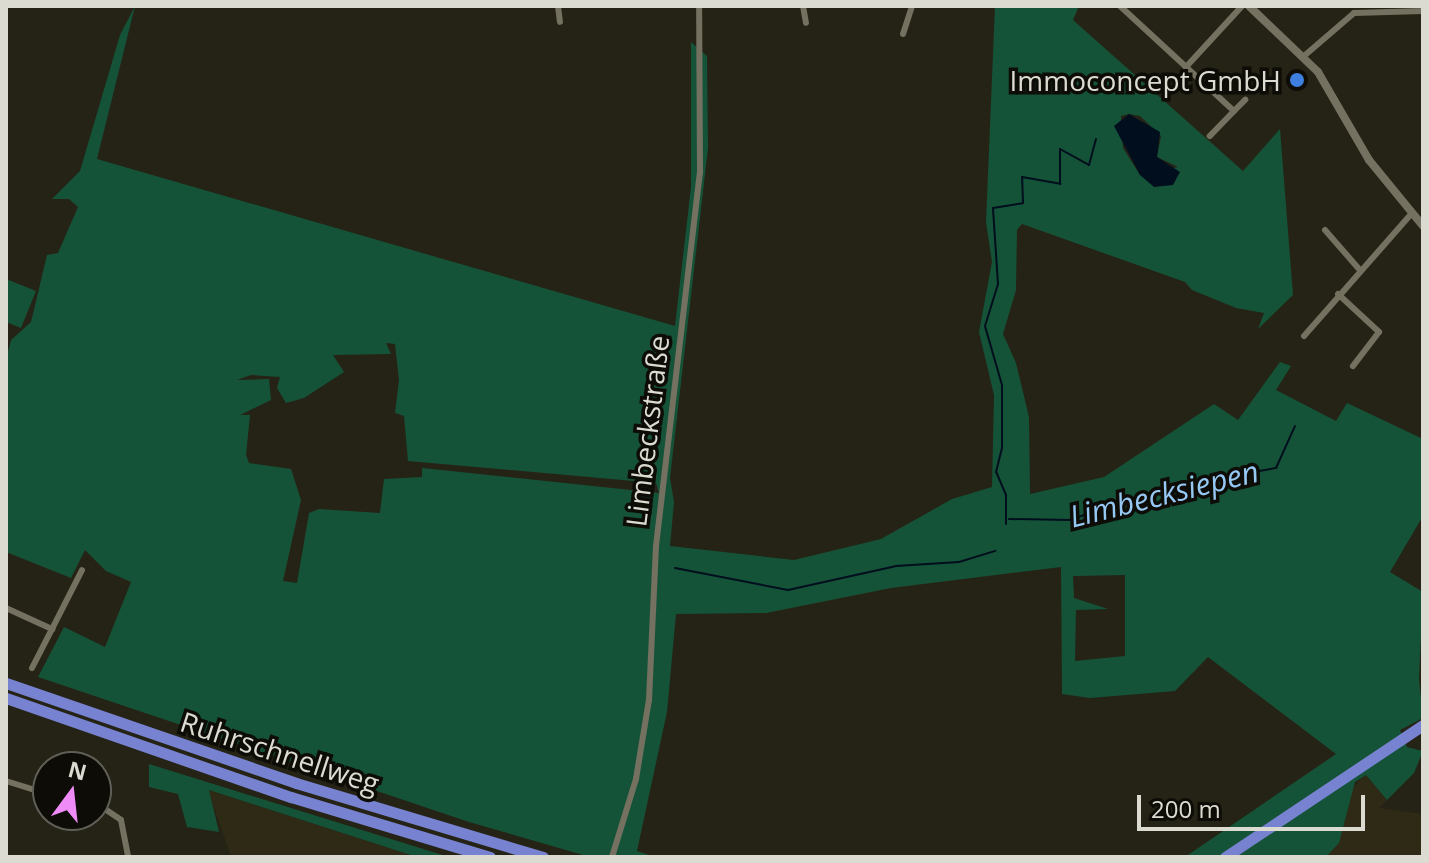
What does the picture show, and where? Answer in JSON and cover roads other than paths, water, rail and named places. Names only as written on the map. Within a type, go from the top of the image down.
[{"type":"highway","name":"Ruhrschnellweg","points":[[6,683],[281,779],[543,857]]},
{"type":"highway","name":"Ruhrschnellweg","points":[[6,698],[254,785],[490,857]]},
{"type":"highway","points":[[1225,857],[1417,733],[1423,725]]},
{"type":"street","points":[[558,6],[560,22]]},
{"type":"street","name":"Limbeckstraße","points":[[612,857],[636,779],[649,700],[656,546],[698,201],[699,6]]},
{"type":"street","points":[[803,6],[806,23]]},
{"type":"street","points":[[903,34],[912,6]]},
{"type":"street","points":[[1120,6],[1234,111]]},
{"type":"street","points":[[1186,67],[1242,6]]},
{"type":"street","points":[[1249,6],[1304,56],[1333,94],[1369,160],[1423,226]]},
{"type":"street","points":[[1304,56],[1353,10],[1423,11]]},
{"type":"street","points":[[1210,136],[1245,100]]},
{"type":"street","points":[[1304,336],[1359,269],[1412,213]]},
{"type":"street","points":[[1325,230],[1359,269]]},
{"type":"street","points":[[1338,294],[1379,332],[1353,366]]},
{"type":"street","points":[[32,668],[82,570]]},
{"type":"street","points":[[6,608],[52,629]]},
{"type":"street","points":[[6,781],[32,789]]},
{"type":"street","points":[[112,814],[121,820],[128,857]]},
{"type":"water","points":[[1129,114],[1160,132],[1157,157],[1180,172],[1173,185],[1154,187],[1140,175],[1114,126]]},
{"type":"waterway","points":[[1006,524],[1006,495],[996,472],[1002,448],[1002,385],[985,326],[998,284],[993,208],[1023,203],[1022,177],[1060,184],[1060,149],[1089,165],[1096,139]]},
{"type":"waterway","name":"Limbecksiepen","points":[[1009,519],[1069,520],[1169,487],[1276,468],[1295,426]]},
{"type":"waterway","points":[[675,568],[788,590],[896,566],[959,562],[995,551]]},
{"type":"place","name":"Immoconcept GmbH","points":[[1297,80]]}]
